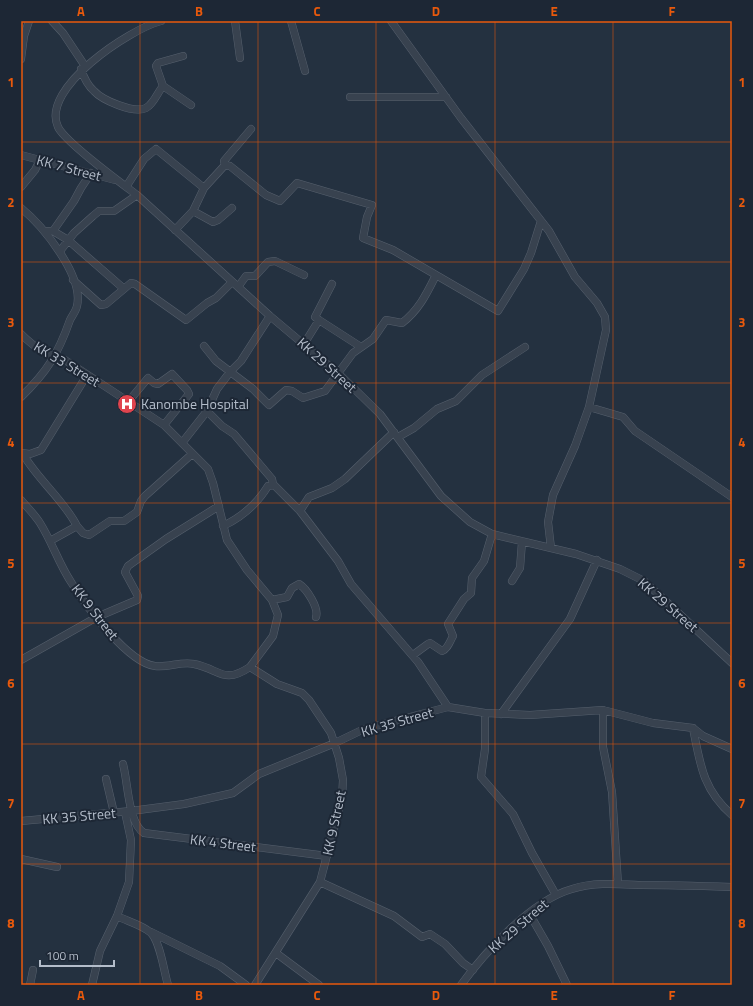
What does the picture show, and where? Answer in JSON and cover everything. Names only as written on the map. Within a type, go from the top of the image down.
[{"type":"street","points":[[21,59],[24,36],[29,21]]},
{"type":"street","points":[[52,21],[63,33],[83,68],[87,84],[97,94],[127,108],[141,110],[152,104],[162,86]]},
{"type":"street","name":"KK 29 Street","points":[[161,21],[145,24],[83,68],[68,86],[60,101],[56,118],[58,126],[66,137],[136,195],[270,316],[339,374],[380,414],[441,496],[470,522],[492,534],[597,560],[620,568],[644,582],[732,663]]},
{"type":"street","points":[[234,21],[240,58]]},
{"type":"street","points":[[291,21],[305,71]]},
{"type":"street","points":[[391,21],[446,97],[541,221],[556,242],[575,277],[597,303],[605,317],[606,330],[589,407],[575,446],[553,495],[548,522],[551,548]]},
{"type":"street","points":[[183,56],[158,63],[156,66],[162,86],[191,105]]},
{"type":"street","points":[[350,97],[446,97]]},
{"type":"street","points":[[175,230],[193,212],[204,188],[225,165],[225,160],[251,129]]},
{"type":"street","points":[[126,187],[144,159],[156,149],[204,188]]},
{"type":"street","name":"KK 7 Street","points":[[21,155],[117,180]]},
{"type":"street","points":[[21,187],[35,170],[40,160]]},
{"type":"street","points":[[225,165],[230,166],[266,195],[280,201],[297,183],[372,205],[367,217],[363,238],[393,250],[495,311],[498,311],[524,269],[532,253],[541,221]]},
{"type":"street","points":[[49,231],[74,202],[81,188],[92,173]]},
{"type":"street","points":[[60,251],[68,240],[92,216],[99,211],[114,211],[136,195]]},
{"type":"street","points":[[21,208],[49,231],[68,240],[124,288]]},
{"type":"street","points":[[193,212],[216,221],[232,208]]},
{"type":"street","points":[[21,397],[38,380],[55,358],[77,307],[77,296],[73,280],[49,231]]},
{"type":"street","points":[[73,280],[101,305],[106,304],[131,283],[135,284],[186,320],[207,303],[246,276],[255,276],[271,261],[275,261],[304,275]]},
{"type":"street","points":[[204,346],[216,361],[253,389],[269,405],[289,389],[303,398],[321,393],[339,374],[347,360],[361,347],[368,344],[373,339],[386,320],[402,322],[406,320],[423,302],[436,275]]},
{"type":"street","points":[[332,284],[315,318],[361,347]]},
{"type":"street","points":[[182,443],[207,411],[217,389],[241,361],[270,316]]},
{"type":"street","points":[[304,344],[319,320]]},
{"type":"street","name":"KK 33 Street","points":[[21,334],[38,348],[55,358],[65,360],[164,425],[208,469],[213,483],[227,540],[247,570],[272,600],[278,615],[273,636],[250,667]]},
{"type":"street","points":[[300,511],[309,497],[332,488],[345,479],[396,435],[414,428],[437,409],[456,401],[482,375],[525,347]]},
{"type":"street","points":[[128,402],[148,378],[154,383],[158,384],[172,374],[189,394],[164,425]]},
{"type":"street","points":[[87,375],[59,423],[41,450],[22,454],[52,490],[83,533],[89,535],[110,520],[124,522],[137,512],[141,500],[192,454]]},
{"type":"street","points":[[589,407],[623,417],[634,431],[732,496]]},
{"type":"street","points":[[207,411],[238,439],[272,479],[273,484],[300,511],[338,561],[351,584],[412,655],[448,707]]},
{"type":"street","points":[[223,526],[242,515],[260,499],[268,486],[273,484]]},
{"type":"street","name":"KK 9 Street","points":[[21,500],[40,523],[71,582],[97,617],[127,652],[143,662],[155,666],[179,663],[195,664],[229,677],[239,675],[250,667],[277,684],[302,693],[323,720],[335,744],[341,767],[342,798],[320,882],[276,954],[255,985]]},
{"type":"street","points":[[21,660],[97,617],[138,598],[125,572],[128,566],[166,539],[219,506]]},
{"type":"street","points":[[50,541],[77,526]]},
{"type":"street","points":[[412,655],[430,643],[442,651],[445,650],[450,643],[453,636],[448,624],[464,599],[471,593],[472,578],[484,561],[492,534]]},
{"type":"street","points":[[512,581],[520,568],[522,542]]},
{"type":"street","points":[[501,714],[570,620],[597,560]]},
{"type":"street","points":[[272,600],[287,597],[292,588],[300,584],[317,610],[316,617]]},
{"type":"street","name":"KK 35 Street","points":[[21,821],[128,812],[184,804],[233,793],[260,774],[335,744],[364,729],[448,707],[484,713],[530,715],[603,710],[653,723],[693,728],[703,736],[732,749]]},
{"type":"street","points":[[603,710],[603,747],[612,792],[618,884]]},
{"type":"street","points":[[484,713],[485,749],[481,777],[503,800],[513,814],[532,853],[556,895]]},
{"type":"street","points":[[693,728],[704,778],[720,804],[732,815]]},
{"type":"street","points":[[92,985],[100,951],[117,916],[129,882],[131,840],[126,777],[123,764]]},
{"type":"street","points":[[106,779],[114,813]]},
{"type":"street","name":"KK 4 Street","points":[[128,812],[139,829],[148,834],[327,856]]},
{"type":"street","points":[[21,859],[57,867]]},
{"type":"street","points":[[320,882],[394,916],[422,937],[430,934],[445,944],[463,963],[472,970]]},
{"type":"street","name":"KK 29 Street","points":[[461,985],[489,950],[529,913],[556,895],[585,886],[618,884],[732,887]]},
{"type":"street","points":[[529,913],[548,946],[567,985]]},
{"type":"street","points":[[117,916],[220,966],[246,985]]},
{"type":"street","points":[[150,932],[158,944],[168,985]]},
{"type":"street","points":[[276,954],[319,985]]},
{"type":"street","points":[[30,985],[33,970]]},
{"type":"place","name":"Kanombe Hospital","points":[[127,404]]}]
